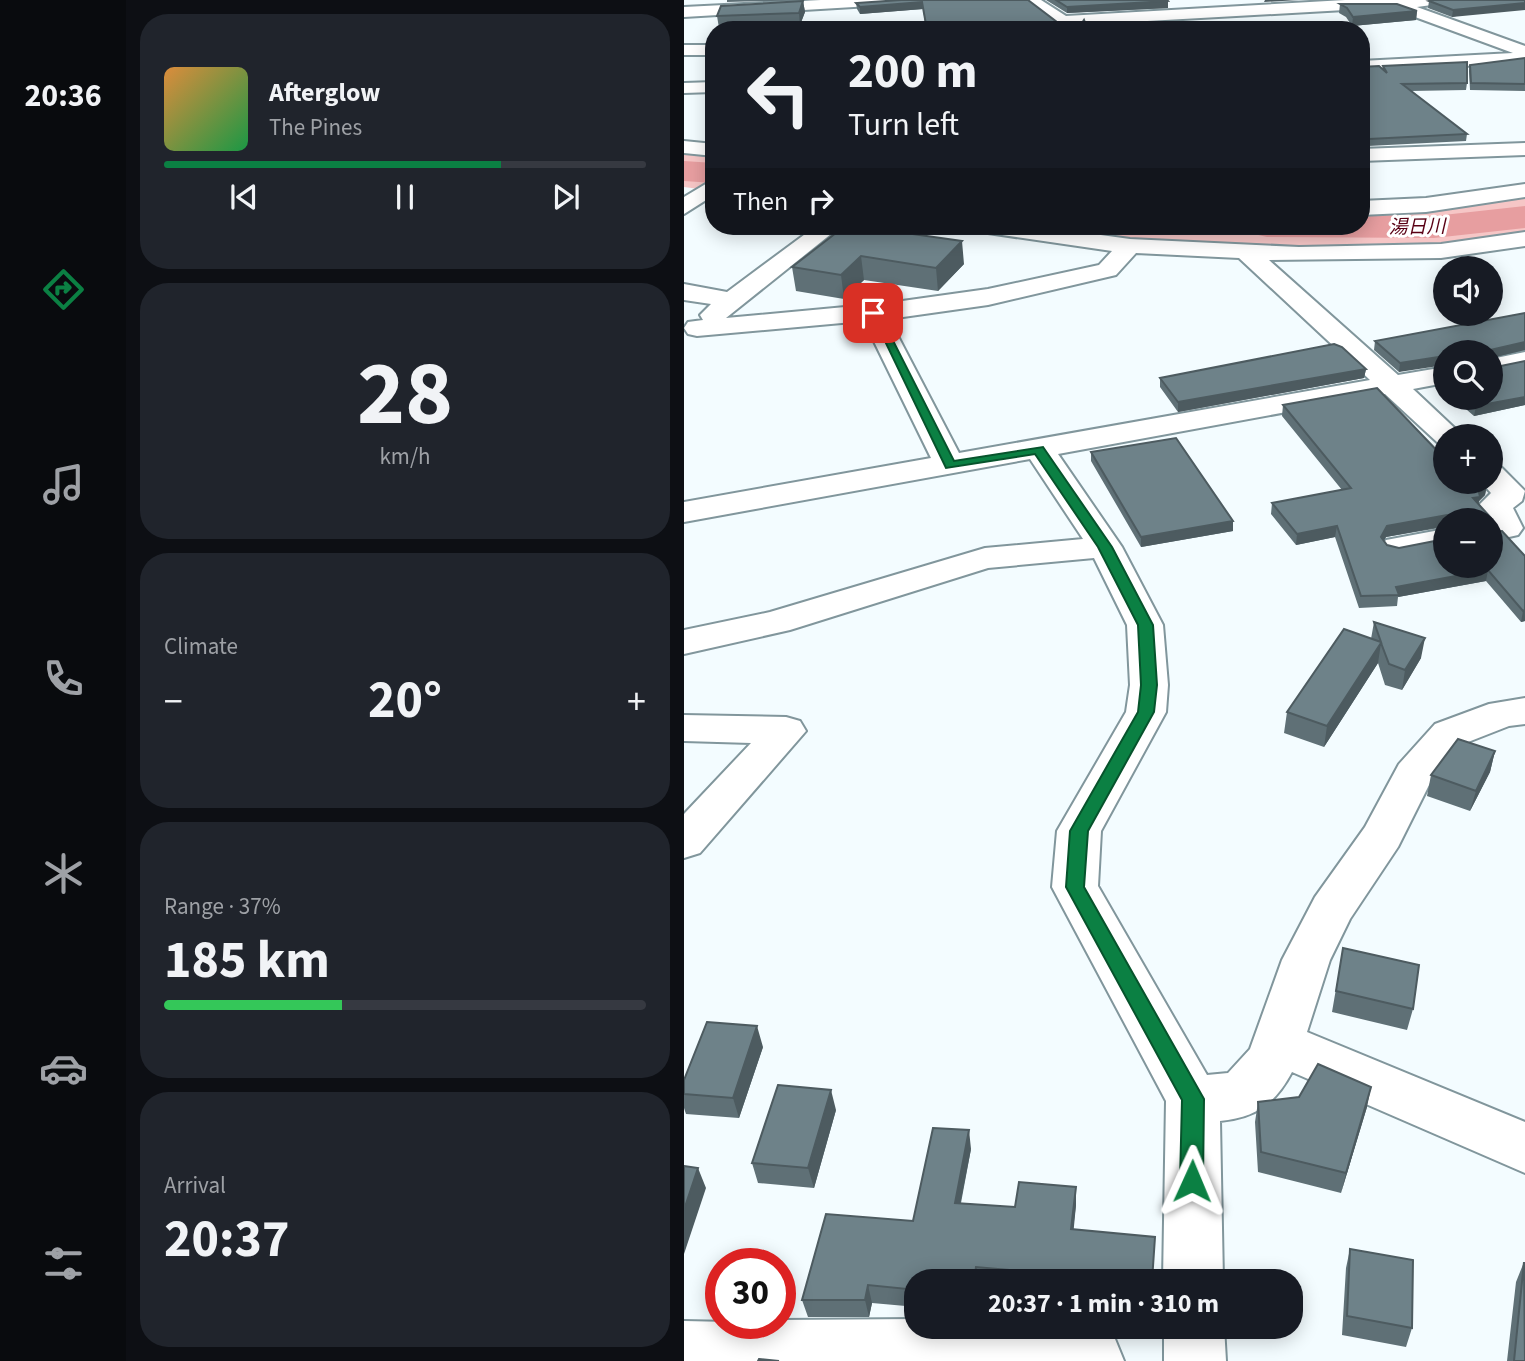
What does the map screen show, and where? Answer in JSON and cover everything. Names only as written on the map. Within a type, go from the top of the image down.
[{"type":"street","points":[[684,12],[763,4],[813,12],[904,0]]},
{"type":"street","points":[[1031,0],[1062,21]]},
{"type":"street","points":[[1191,0],[1212,13],[1218,21]]},
{"type":"street","points":[[1116,21],[1439,0]]},
{"type":"street","points":[[1391,3],[1525,52]]},
{"type":"street","points":[[684,50],[705,50]]},
{"type":"street","points":[[1370,66],[1525,58]]},
{"type":"street","points":[[684,88],[705,87]]},
{"type":"street","points":[[684,147],[705,149]]},
{"type":"street","points":[[1370,155],[1525,149]]},
{"type":"street","points":[[1370,208],[1426,205],[1525,190]]},
{"type":"street","points":[[684,207],[705,191]]},
{"type":"street","points":[[691,333],[818,235]]},
{"type":"street","points":[[1052,235],[1130,246],[1299,254],[1441,251],[1525,239]]},
{"type":"street","points":[[691,333],[988,297],[1107,270],[1130,246]]},
{"type":"street","points":[[1245,251],[1435,424]]},
{"type":"street","points":[[684,292],[732,300]]},
{"type":"street","points":[[873,313],[950,466]]},
{"type":"street","points":[[1503,365],[1525,360]]},
{"type":"street","points":[[684,512],[1433,377]]},
{"type":"street","points":[[1039,449],[1105,547],[1145,625],[1149,685],[1146,712],[1079,831],[1075,887],[1193,1099],[1193,1269]]},
{"type":"street","points":[[1496,508],[1495,505],[1511,494],[1503,486]]},
{"type":"street","points":[[1398,547],[1433,541]]},
{"type":"street","points":[[684,642],[777,622],[985,558],[1105,547]]},
{"type":"street","points":[[1193,1099],[1241,1096],[1272,1061],[1306,960],[1331,910],[1382,836],[1414,774],[1449,734],[1503,713],[1525,710]]},
{"type":"street","points":[[684,728],[786,731],[684,842]]},
{"type":"street","points":[[1278,1043],[1525,1148]]},
{"type":"street","points":[[1194,1339],[1195,1361]]},
{"type":"street","points":[[694,1355],[1049,1349],[1093,1361]]},
{"type":"shaded area","points":[[684,152],[705,154],[705,190],[684,187]]},
{"type":"shaded area","points":[[1525,195],[1525,231],[1400,249],[1129,240],[1086,235],[1370,235],[1370,212],[1459,208]]},
{"type":"building","points":[[901,0],[1028,0],[1056,21],[925,21],[922,2],[860,7],[856,3]]},
{"type":"building","points":[[1056,0],[1167,0],[1168,1],[1067,7]]},
{"type":"building","points":[[1525,0],[1525,3],[1453,10],[1429,1]]},
{"type":"building","points":[[803,1],[799,13],[717,16],[721,6]]},
{"type":"building","points":[[1340,4],[1397,4],[1417,11],[1353,17],[1347,8]]},
{"type":"building","points":[[1525,58],[1525,84],[1471,83],[1470,65]]},
{"type":"building","points":[[1467,62],[1467,83],[1402,84],[1467,134],[1370,139],[1370,66],[1379,66],[1387,73],[1383,66]]},
{"type":"building","points":[[833,235],[920,235],[962,241],[936,268],[861,256],[841,275],[792,267]]},
{"type":"building","points":[[1525,313],[1525,342],[1503,347],[1503,340],[1433,340],[1433,358],[1400,363],[1375,341],[1455,326],[1503,326],[1503,317]]},
{"type":"building","points":[[1334,344],[1342,347],[1366,369],[1178,402],[1160,378]]},
{"type":"building","points":[[1525,361],[1525,397],[1503,401],[1503,366]]},
{"type":"building","points":[[1377,388],[1433,446],[1433,494],[1479,494],[1480,497],[1473,498],[1482,508],[1433,508],[1433,518],[1387,526],[1381,537],[1387,545],[1399,548],[1433,541],[1433,578],[1445,578],[1396,587],[1399,595],[1361,596],[1337,526],[1297,534],[1272,503],[1351,488],[1283,405]]},
{"type":"building","points":[[1176,438],[1233,521],[1141,537],[1091,452]]},
{"type":"building","points":[[1503,532],[1525,556],[1523,611],[1495,578],[1503,578]]},
{"type":"building","points":[[1374,622],[1425,638],[1405,670],[1389,664],[1381,643],[1327,726],[1287,712],[1344,629],[1381,642]]},
{"type":"building","points":[[1458,739],[1495,751],[1476,791],[1431,775]]},
{"type":"building","points":[[1343,948],[1419,965],[1413,1009],[1336,991]]},
{"type":"building","points":[[707,1022],[757,1026],[733,1098],[684,1094],[684,1080]]},
{"type":"building","points":[[1318,1064],[1371,1087],[1346,1173],[1261,1152],[1258,1102],[1299,1097]]},
{"type":"building","points":[[778,1085],[831,1090],[808,1168],[752,1163]]},
{"type":"building","points":[[933,1128],[969,1130],[955,1203],[1015,1207],[1019,1182],[1076,1187],[1071,1229],[1155,1237],[1153,1269],[904,1269],[904,1289],[868,1285],[865,1300],[802,1300],[826,1214],[913,1221]]},
{"type":"building","points":[[684,1166],[698,1168],[684,1210]]},
{"type":"building","points":[[1350,1249],[1413,1260],[1412,1328],[1347,1316]]},
{"type":"building","points":[[1524,1262],[1525,1361],[1514,1361]]},
{"type":"waterway","name":"湯日川","points":[[684,171],[705,172]]},
{"type":"waterway","name":"湯日川","points":[[1370,227],[1434,227],[1525,217]]},
{"type":"route","points":[[873,313],[950,466],[1039,449],[1105,547],[1145,625],[1149,685],[1146,712],[1079,831],[1075,887],[1193,1099],[1192,1181]]}]
